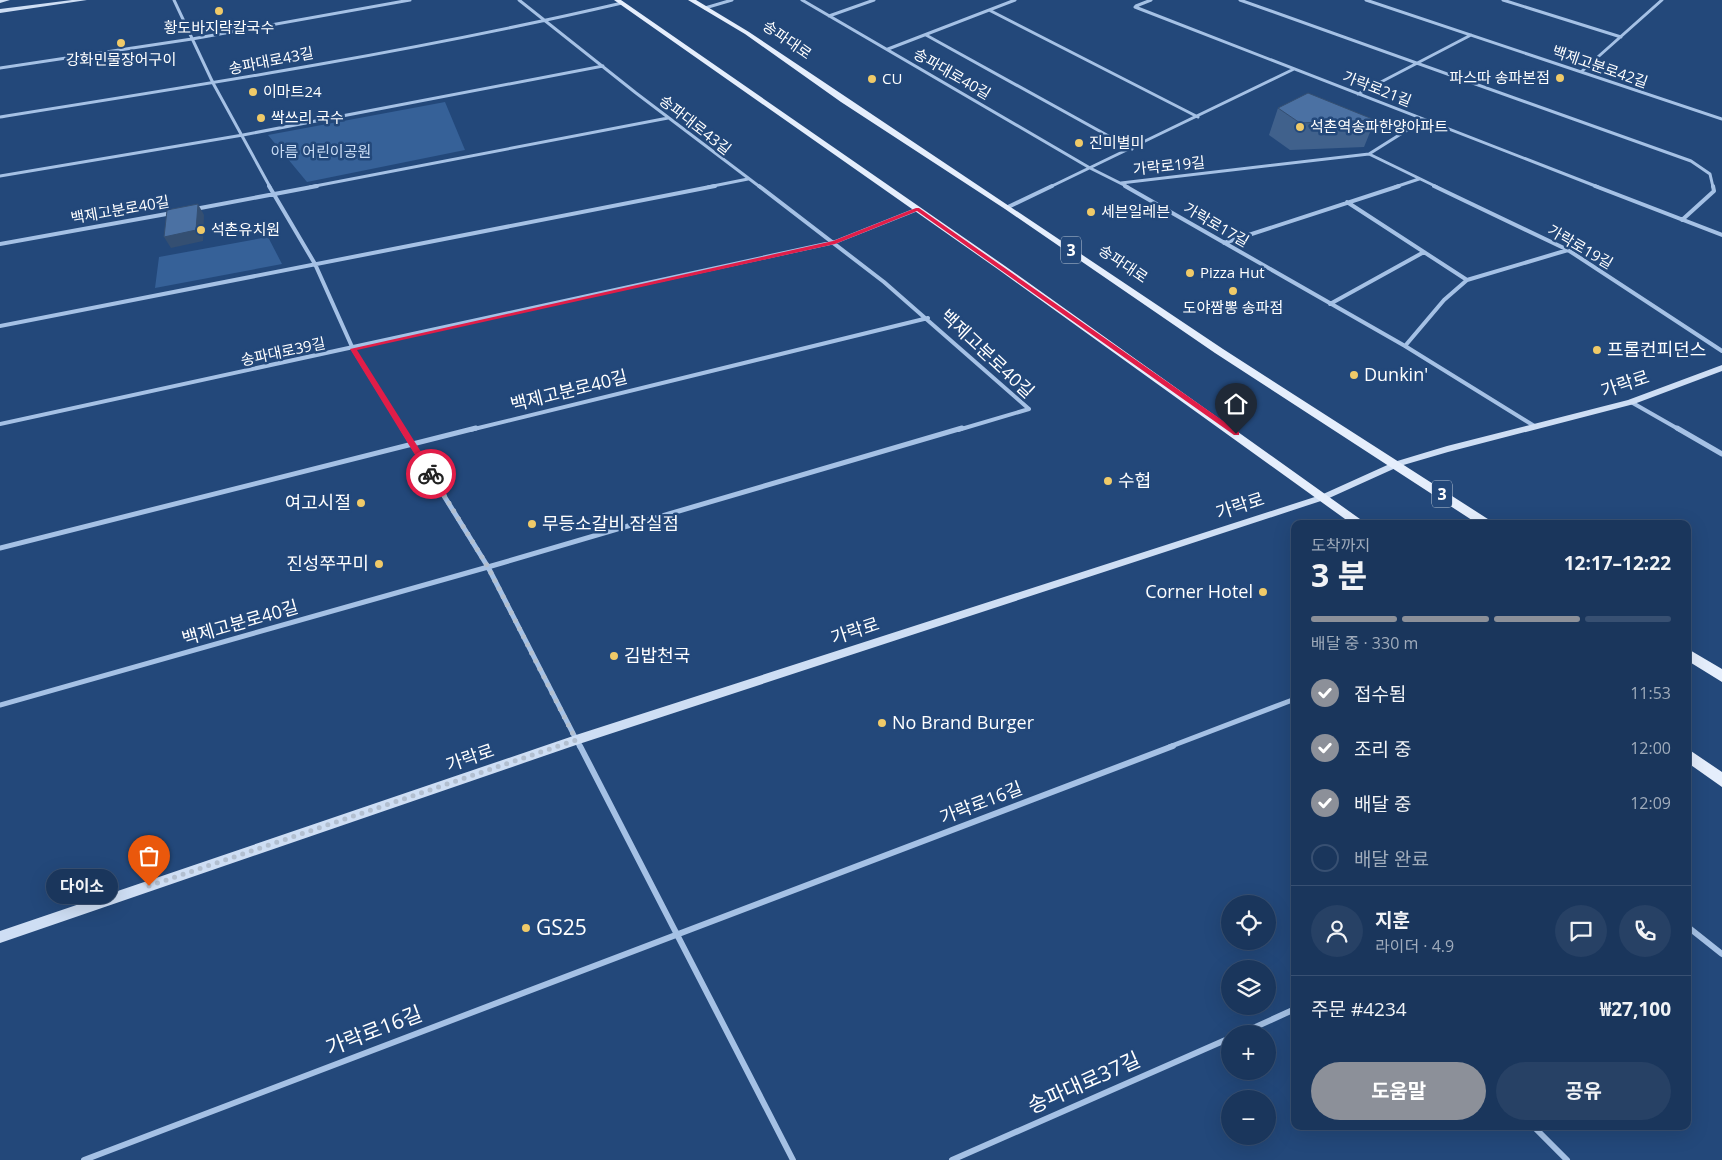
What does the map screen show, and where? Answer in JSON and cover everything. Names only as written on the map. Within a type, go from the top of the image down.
[{"type":"main road","name":"송파대로","points":[[691,0],[747,33],[1220,351],[1481,520]]},
{"type":"main road","points":[[620,2],[918,209],[1356,520]]},
{"type":"main road","points":[[1691,656],[1722,676]]},
{"type":"main road","points":[[1691,757],[1722,780]]},
{"type":"street","points":[[0,1],[7,0]]},
{"type":"street","points":[[0,11],[84,0]]},
{"type":"street","points":[[174,0],[213,83],[274,195],[315,264],[353,349],[488,567],[793,1160]]},
{"type":"street","points":[[0,68],[192,39],[410,0]]},
{"type":"street","points":[[519,0],[545,21]]},
{"type":"street","points":[[705,8],[732,0]]},
{"type":"street","name":"송파대로40길","points":[[802,0],[1090,168]]},
{"type":"street","points":[[828,16],[874,0]]},
{"type":"street","points":[[888,49],[1016,0]]},
{"type":"street","name":"가락로21길","points":[[1151,0],[1135,6],[1423,120],[1722,235]]},
{"type":"street","points":[[1240,0],[1692,161],[1710,174],[1714,191],[1682,220]]},
{"type":"street","name":"백제고분로42길","points":[[1366,0],[1722,119]]},
{"type":"street","points":[[1503,0],[1621,37]]},
{"type":"street","points":[[1514,4],[1518,0]]},
{"type":"street","points":[[1581,72],[1662,0]]},
{"type":"street","name":"송파대로43길","points":[[0,117],[213,83],[545,21],[620,2]]},
{"type":"street","points":[[989,10],[1198,116]]},
{"type":"street","name":"송파대로43길","points":[[545,21],[748,179],[835,242]]},
{"type":"street","name":"송파대로40길","points":[[926,35],[1132,149]]},
{"type":"street","points":[[1358,94],[1472,35]]},
{"type":"street","points":[[0,176],[243,135],[603,66]]},
{"type":"street","points":[[1008,207],[1132,149],[1294,69]]},
{"type":"street","name":"백제고분로40길","points":[[192,210],[668,118]]},
{"type":"street","name":"가락로19길","points":[[1121,183],[1369,154],[1423,120]]},
{"type":"street","name":"가락로19길","points":[[1369,154],[1568,250],[1722,351]]},
{"type":"street","name":"가락로17길","points":[[1090,168],[1121,183],[1405,346],[1538,427]]},
{"type":"street","points":[[1224,243],[1419,178]]},
{"type":"street","points":[[0,326],[748,179]]},
{"type":"street","points":[[1347,202],[1467,280]]},
{"type":"street","name":"송파대로39길","points":[[0,424],[353,349],[835,242],[918,209]]},
{"type":"street","name":"백제고분로40길","points":[[0,244],[173,213]]},
{"type":"street","points":[[835,242],[928,318]]},
{"type":"street","points":[[1405,346],[1444,300],[1467,280],[1568,250]]},
{"type":"street","points":[[1330,304],[1424,252]]},
{"type":"street","name":"백제고분로40길","points":[[0,548],[412,444],[928,318],[1029,408],[488,567],[0,705]]},
{"type":"street","name":"가락로","points":[[0,937],[576,740],[1324,497],[1397,464],[1447,449],[1631,402],[1722,368]]},
{"type":"street","points":[[1631,402],[1722,454]]},
{"type":"street","name":"가락로16길","points":[[84,1160],[1291,701]]},
{"type":"street","points":[[1691,929],[1722,954]]},
{"type":"street","points":[[1260,1025],[1291,1011]]},
{"type":"street","name":"송파대로37길","points":[[952,1160],[1221,1042]]},
{"type":"street","points":[[1537,1130],[1567,1160]]},
{"type":"green space","name":"아름 어린이공원","points":[[445,102],[465,150],[307,182],[268,135]]},
{"type":"green space","points":[[268,237],[282,264],[155,288],[159,257]]},
{"type":"building","points":[[1308,93],[1375,120],[1300,123],[1278,108]]},
{"type":"building","points":[[198,204],[196,230],[164,237],[167,210]]},
{"type":"way so far","points":[[149,886],[576,740],[488,567],[431,474]]},
{"type":"place","name":"황도바지락칼국수","points":[[219,11]]},
{"type":"place","name":"강화민물장어구이","points":[[121,43]]},
{"type":"place","name":"파스따 송파본점","points":[[1560,78]]},
{"type":"place","name":"CU","points":[[872,79]]},
{"type":"place","name":"이마트24","points":[[253,92]]},
{"type":"place","name":"싹쓰리 국수","points":[[261,118]]},
{"type":"place","name":"석촌역송파한양아파트","points":[[1300,127]]},
{"type":"place","name":"진미별미","points":[[1079,143]]},
{"type":"place","name":"세븐일레븐","points":[[1091,212]]},
{"type":"place","name":"석촌유치원","points":[[201,230]]},
{"type":"place","name":"Pizza Hut","points":[[1190,273]]},
{"type":"place","name":"도야짬뽕 송파점","points":[[1233,291]]},
{"type":"place","name":"프롬컨피던스","points":[[1597,350]]},
{"type":"place","name":"Dunkin'","points":[[1354,375]]},
{"type":"place","name":"수협","points":[[1108,481]]},
{"type":"place","name":"여고시절","points":[[361,503]]},
{"type":"place","name":"무등소갈비 잠실점","points":[[532,524]]},
{"type":"place","name":"진성쭈꾸미","points":[[379,564]]},
{"type":"place","name":"Corner Hotel","points":[[1263,592]]},
{"type":"place","name":"김밥천국","points":[[614,656]]},
{"type":"place","name":"No Brand Burger","points":[[882,723]]},
{"type":"place","name":"다이소","points":[[149,886]]},
{"type":"place","name":"GS25","points":[[526,928]]},
{"type":"route","points":[[431,474],[353,349],[835,242],[918,209],[1236,434]]}]
